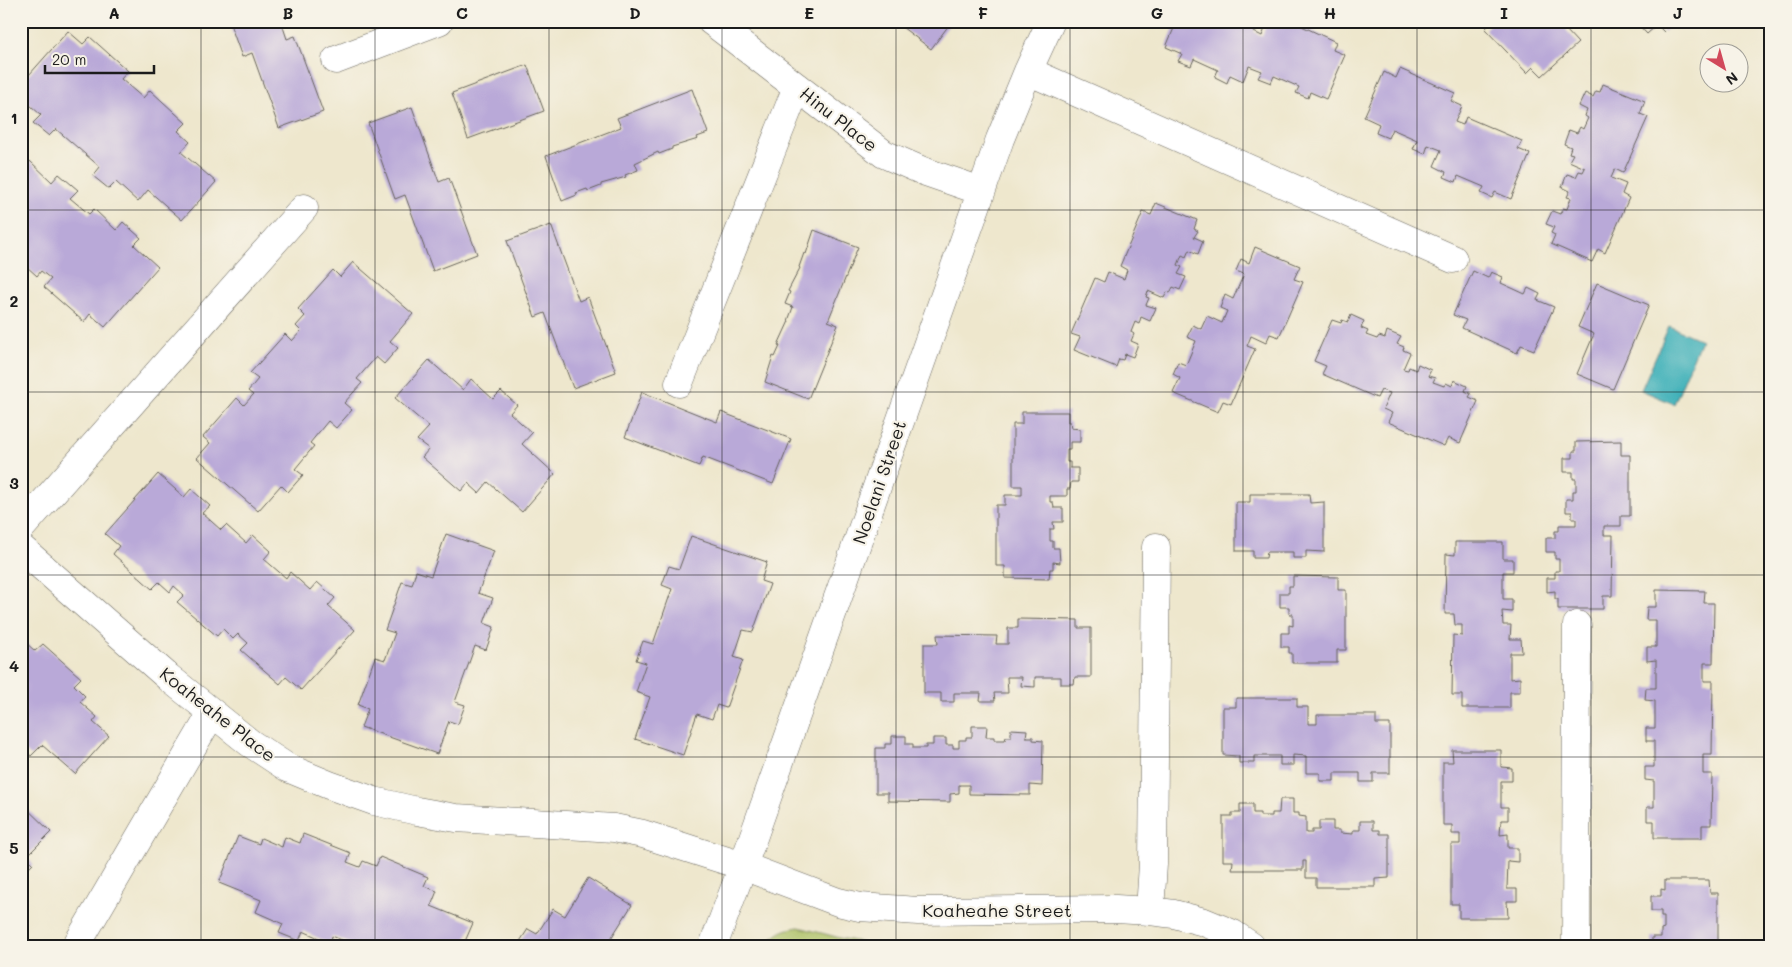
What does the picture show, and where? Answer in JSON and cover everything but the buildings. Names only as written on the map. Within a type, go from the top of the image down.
[{"type":"street","points":[[336,60],[439,21]]},
{"type":"street","name":"Hinu Place","points":[[711,21],[884,154],[923,171],[981,191]]},
{"type":"street","name":"Noelani Street","points":[[713,946],[743,866],[981,191],[1028,71],[1051,21]]},
{"type":"street","points":[[1028,71],[1453,259]]},
{"type":"street","points":[[679,383],[797,87]]},
{"type":"street","points":[[21,528],[304,208]]},
{"type":"street","points":[[1150,911],[1153,864],[1156,547]]},
{"type":"street","name":"Koaheahe Place","points":[[21,548],[212,713],[250,743],[288,768],[329,785],[374,800],[456,818],[614,828],[651,836],[743,866]]},
{"type":"street","points":[[1576,946],[1577,625]]},
{"type":"street","points":[[76,946],[212,713]]},
{"type":"street","name":"Koaheahe Street","points":[[743,866],[838,902],[860,907],[918,911],[1116,909],[1150,911],[1174,914],[1204,922],[1233,934],[1251,946]]},
{"type":"green space","points":[[799,927],[879,946],[766,946],[780,932]]},
{"type":"water","points":[[1669,326],[1701,340],[1674,404],[1641,390]]}]
